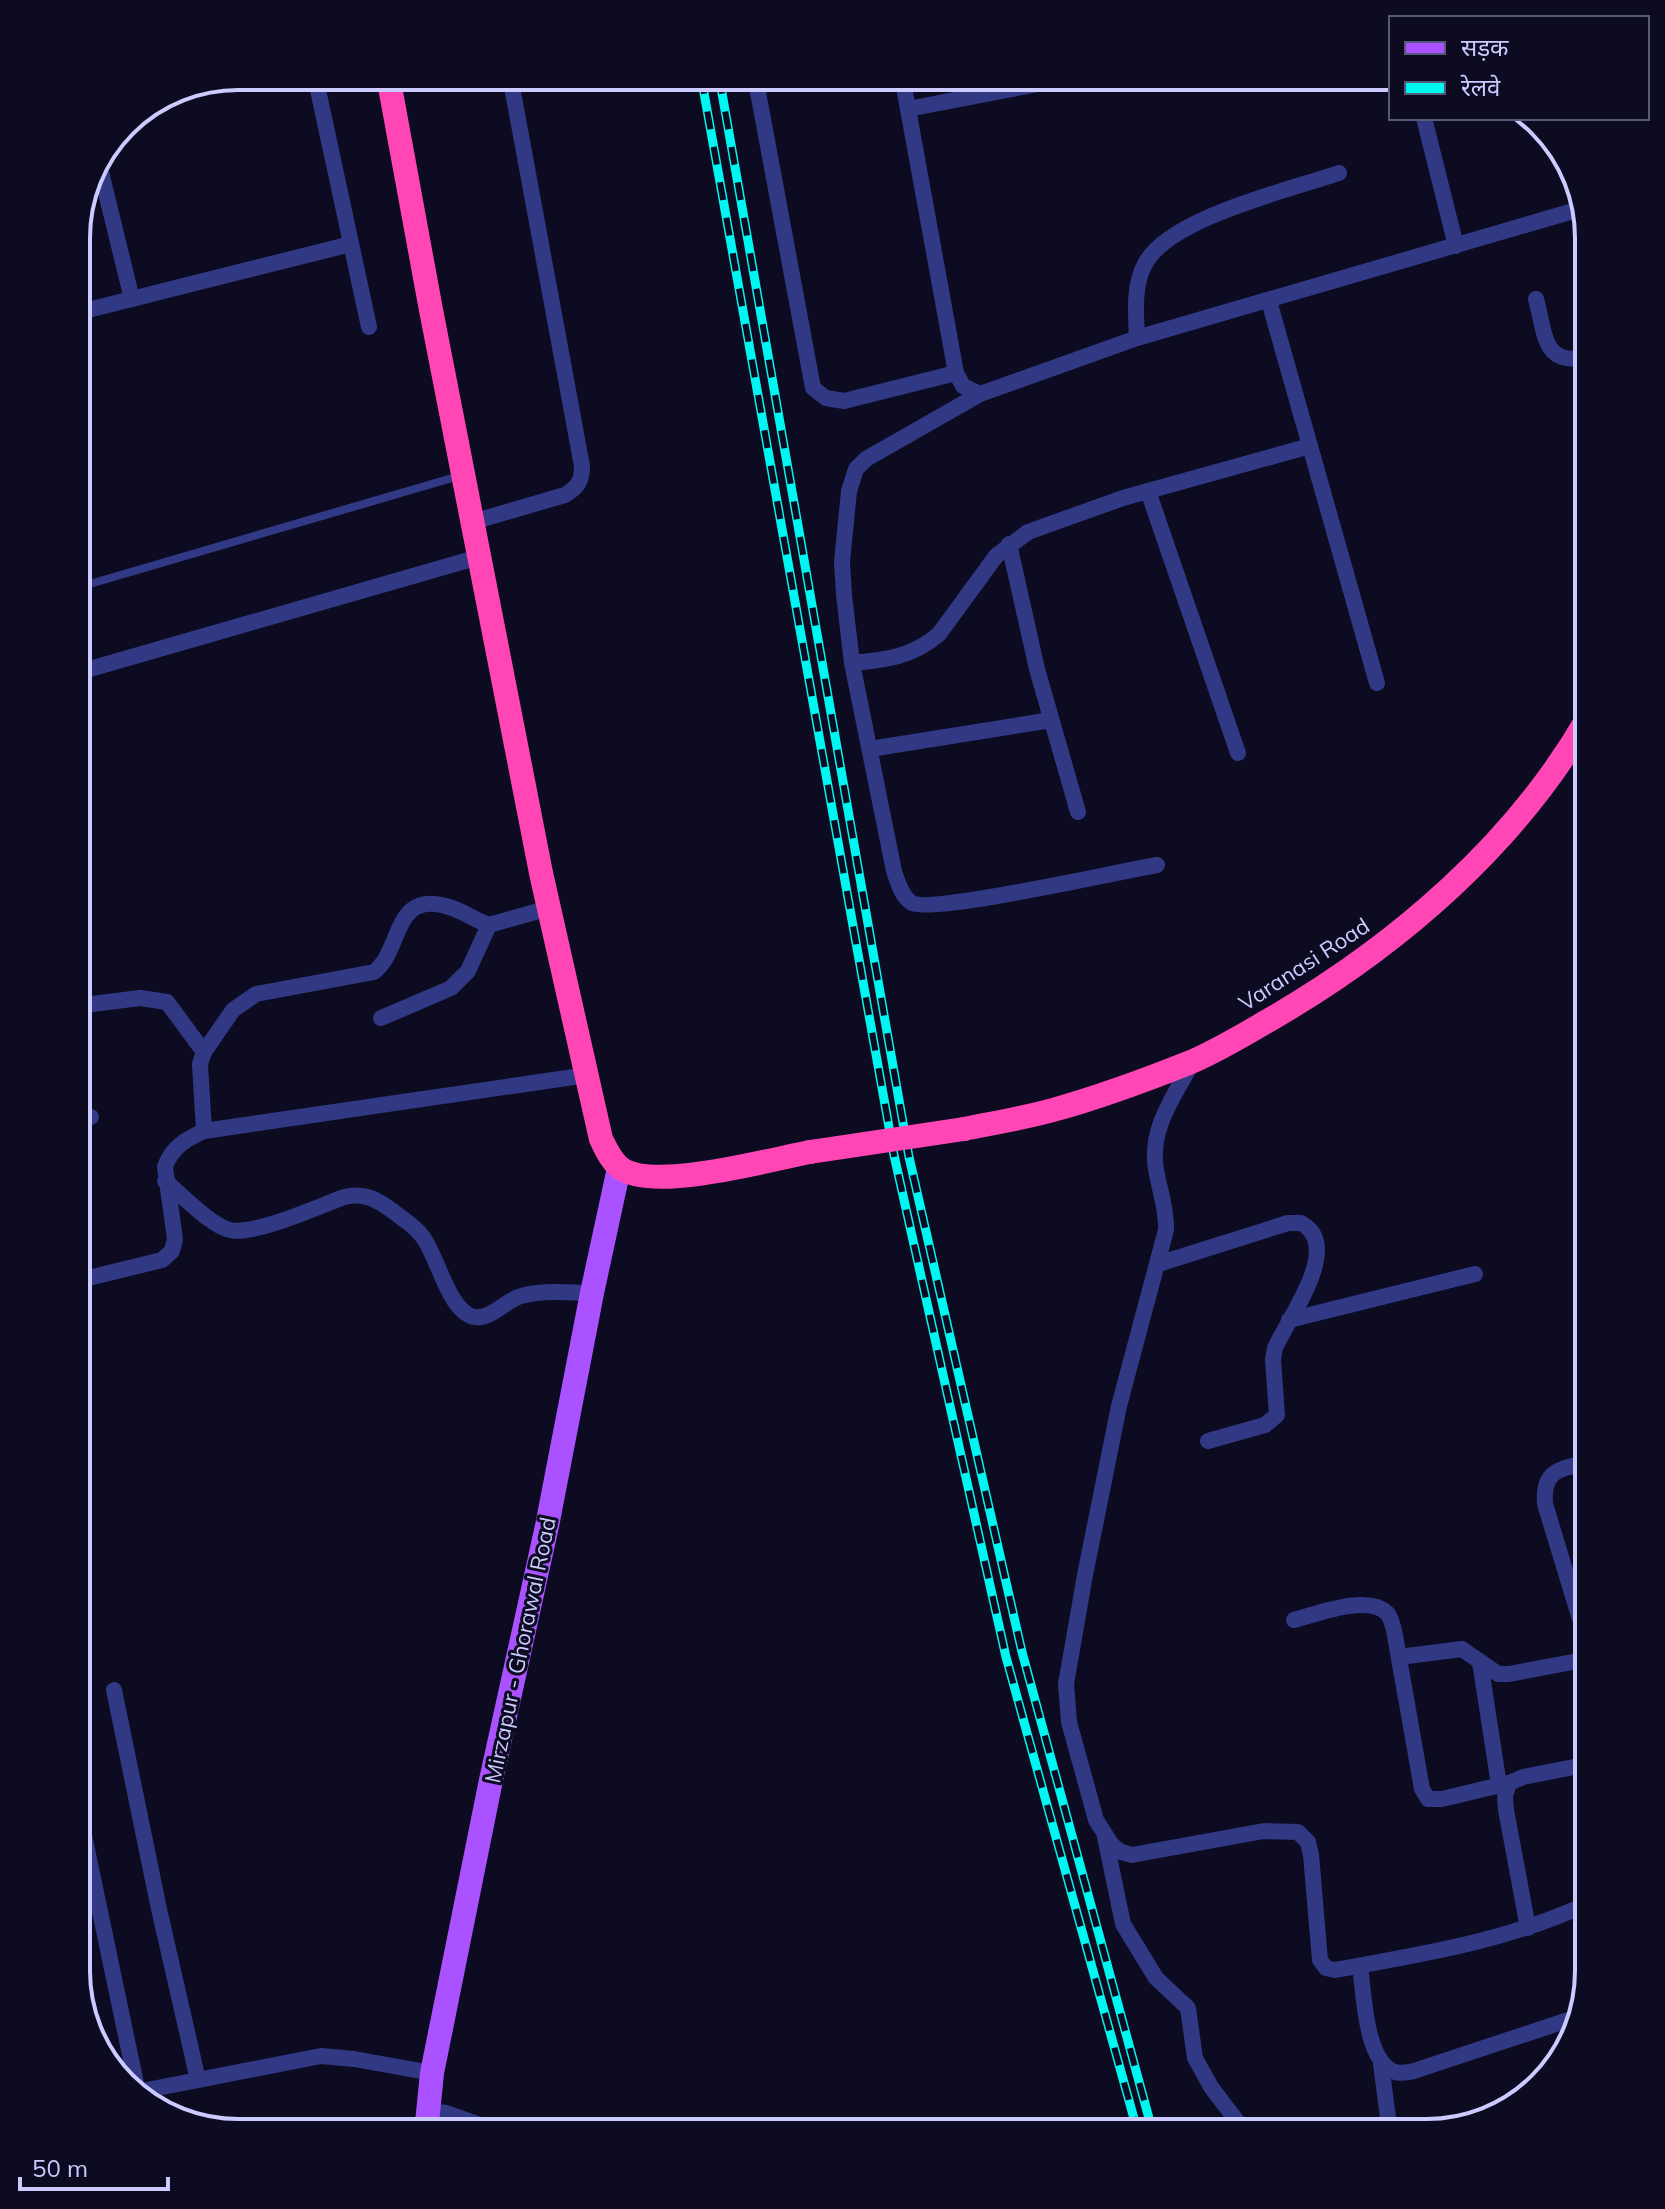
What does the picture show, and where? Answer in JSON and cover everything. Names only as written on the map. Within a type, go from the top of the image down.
[{"type":"highway","points":[[391,90],[549,908],[601,1139],[619,1168]]},
{"type":"highway","name":"Varanasi Road","points":[[619,1168],[639,1177],[703,1173],[810,1152],[964,1129],[1053,1110],[1193,1061],[1297,1004],[1374,952],[1440,897],[1504,834],[1575,741]]},
{"type":"main road","name":"Mirzapur - Ghorawal Road","points":[[427,2119],[432,2073],[491,1780],[547,1526],[619,1168]]},
{"type":"street","points":[[318,90],[369,327]]},
{"type":"street","points":[[472,522],[565,495],[576,489],[582,479],[580,451],[513,90]]},
{"type":"street","points":[[758,90],[813,388],[826,398],[844,401],[956,373]]},
{"type":"street","points":[[905,90],[956,373],[963,386],[980,394]]},
{"type":"street","points":[[908,109],[1006,90]]},
{"type":"street","points":[[1424,120],[1456,246]]},
{"type":"street","points":[[1137,338],[1139,279],[1145,262],[1160,244],[1177,231],[1202,219],[1339,173]]},
{"type":"street","points":[[103,179],[132,299]]},
{"type":"street","points":[[1157,865],[986,898],[923,906],[911,902],[902,892],[894,871],[852,663],[842,562],[851,478],[866,459],[980,394],[1137,338],[1572,211]]},
{"type":"street","points":[[90,310],[351,244]]},
{"type":"street","points":[[1536,299],[1549,347],[1555,356],[1565,360],[1575,359]]},
{"type":"street","points":[[1269,301],[1377,683]]},
{"type":"street","points":[[852,663],[894,659],[930,643],[950,620],[981,574],[1009,544],[1047,524],[1148,491],[1310,446]]},
{"type":"street","points":[[1148,491],[1238,753]]},
{"type":"street","points":[[1009,544],[1051,720],[1078,812]]},
{"type":"street","points":[[90,669],[479,557]]},
{"type":"street","points":[[870,749],[1051,720]]},
{"type":"street","points":[[204,1131],[200,1064],[204,1052],[233,1010],[256,994],[374,972],[384,964],[399,923],[411,910],[423,904],[450,907],[489,925],[549,908]]},
{"type":"street","points":[[381,1018],[451,988],[468,971],[489,925]]},
{"type":"street","points":[[90,1004],[140,998],[167,1002],[204,1052]]},
{"type":"street","points":[[1193,1061],[1156,1134],[1155,1166],[1166,1220],[1158,1264],[1119,1406],[1085,1575],[1066,1684],[1066,1705],[1096,1820],[1105,1837],[1123,1924],[1156,1978],[1188,2008],[1195,2058],[1211,2087],[1235,2119]]},
{"type":"street","points":[[90,1278],[162,1260],[172,1251],[175,1239],[165,1181],[168,1157],[178,1145],[204,1131],[587,1075]]},
{"type":"street","points":[[165,1181],[217,1224],[230,1230],[260,1228],[344,1197],[358,1194],[369,1197],[386,1206],[424,1238],[455,1303],[475,1317],[484,1316],[528,1294],[592,1293]]},
{"type":"street","points":[[1158,1264],[1288,1223],[1301,1223],[1314,1234],[1315,1271],[1275,1348],[1277,1415],[1265,1425],[1208,1441]]},
{"type":"street","points":[[1289,1320],[1475,1274]]},
{"type":"street","points":[[1575,1465],[1551,1474],[1544,1488],[1545,1504],[1575,1603]]},
{"type":"street","points":[[1294,1620],[1363,1603],[1377,1606],[1389,1614],[1422,1789],[1428,1799],[1442,1799],[1575,1767]]},
{"type":"street","points":[[1399,1657],[1462,1649],[1491,1671],[1509,1674],[1575,1662]]},
{"type":"street","points":[[1480,1662],[1528,1928]]},
{"type":"street","points":[[114,1690],[198,2080]]},
{"type":"street","points":[[1105,1837],[1121,1852],[1132,1855],[1264,1831],[1298,1832],[1308,1842],[1311,1855],[1320,1960],[1326,1968],[1335,1970],[1489,1940],[1575,1909]]},
{"type":"street","points":[[90,1864],[135,2078]]},
{"type":"street","points":[[1360,1966],[1372,2046],[1381,2064],[1388,2119]]},
{"type":"street","points":[[1381,2064],[1397,2073],[1414,2071],[1566,2021]]},
{"type":"street","points":[[150,2090],[321,2056],[432,2073]]},
{"type":"street","points":[[433,2119],[446,2113],[463,2119]]},
{"type":"lane","points":[[90,584],[463,475]]},
{"type":"railway","points":[[704,90],[894,1155],[1006,1657],[1134,2119]]},
{"type":"railway","points":[[721,90],[909,1157],[1022,1652],[1149,2119]]}]
